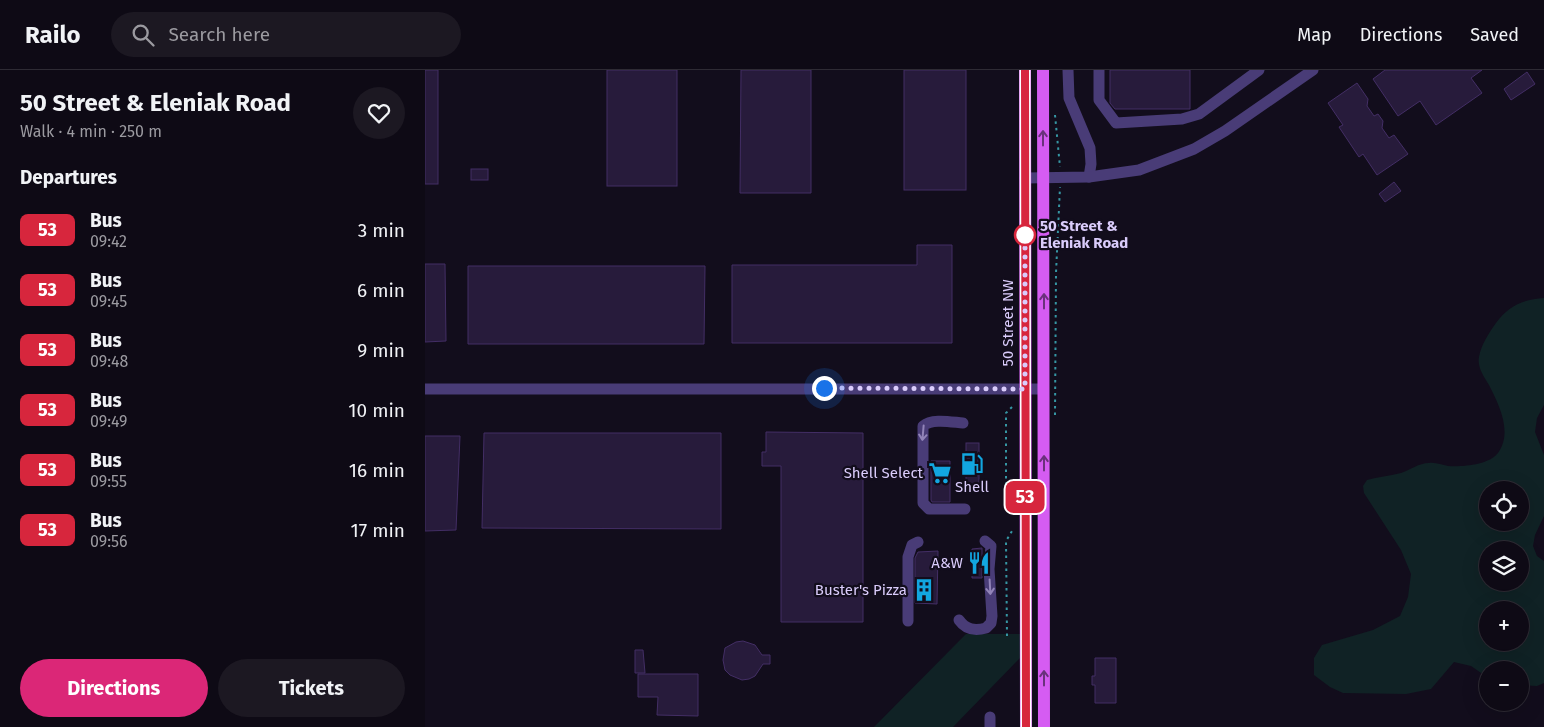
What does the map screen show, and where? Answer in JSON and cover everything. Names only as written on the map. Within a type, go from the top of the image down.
[{"type":"main road","name":"50 Street NW","points":[[1025,70],[1026,727]]},
{"type":"main road","points":[[1043,70],[1044,727]]},
{"type":"street","points":[[1068,70],[1069,98],[1089,148],[1091,164],[1089,177]]},
{"type":"street","points":[[1099,70],[1099,100],[1116,122],[1183,120],[1199,114],[1259,70]]},
{"type":"street","points":[[1025,178],[1089,177],[1139,170],[1194,149],[1225,131],[1313,70]]},
{"type":"street","points":[[425,389],[1043,389]]},
{"type":"street","points":[[963,424],[929,422],[923,426],[923,503],[929,509],[965,509]]},
{"type":"street","points":[[959,620],[963,625],[973,630],[986,628],[991,623],[989,569],[991,546],[985,541]]},
{"type":"street","points":[[907,620],[908,557],[912,544],[918,542]]},
{"type":"path","points":[[1055,113],[1060,166]]},
{"type":"path","points":[[1055,422],[1056,273],[1060,194]]},
{"type":"path","points":[[1012,407],[1006,413],[1006,479],[1007,497],[1013,506]]},
{"type":"path","points":[[1007,636],[1006,541],[1012,531]]},
{"type":"shaded area","points":[[1544,298],[1544,405],[1537,418],[1535,432],[1544,455],[1544,516],[1535,535],[1533,546],[1537,556],[1544,561],[1544,683],[1537,686],[1529,686],[1529,661],[1479,661],[1479,672],[1471,666],[1454,662],[1431,689],[1406,694],[1343,693],[1330,687],[1314,675],[1314,658],[1322,645],[1373,630],[1400,616],[1408,597],[1411,574],[1401,550],[1364,493],[1363,486],[1367,480],[1401,473],[1422,464],[1436,463],[1460,466],[1482,463],[1498,453],[1504,436],[1503,419],[1497,401],[1480,368],[1480,353],[1483,344],[1501,317],[1511,308],[1523,302]]},
{"type":"shaded area","points":[[966,634],[1020,634],[1020,658],[953,727],[874,727]]},
{"type":"building","points":[[425,70],[438,70],[438,184],[425,184]]},
{"type":"building","points":[[607,70],[677,70],[677,186],[607,186]]},
{"type":"building","points":[[741,70],[811,70],[811,193],[740,193]]},
{"type":"building","points":[[904,70],[966,70],[966,190],[904,190]]},
{"type":"building","points":[[1110,70],[1190,70],[1190,109],[1115,109],[1110,103]]},
{"type":"building","points":[[1385,70],[1482,70],[1471,78],[1482,93],[1436,125],[1420,101],[1398,116],[1373,79]]},
{"type":"building","points":[[1527,72],[1535,84],[1511,100],[1504,89]]},
{"type":"building","points":[[1357,83],[1368,99],[1367,106],[1374,116],[1378,114],[1383,121],[1382,128],[1389,138],[1394,135],[1408,154],[1377,175],[1363,154],[1359,157],[1339,127],[1343,125],[1328,103]]},
{"type":"building","points":[[471,169],[488,169],[488,180],[471,180]]},
{"type":"building","points":[[1394,182],[1401,191],[1385,202],[1379,194]]},
{"type":"building","points":[[917,245],[952,245],[952,343],[732,343],[732,265],[917,265]]},
{"type":"building","points":[[425,264],[445,264],[446,341],[425,342]]},
{"type":"building","points":[[468,266],[705,266],[704,344],[468,344]]},
{"type":"building","points":[[766,432],[863,433],[863,622],[781,622],[781,466],[762,466],[762,452],[766,452]]},
{"type":"building","points":[[484,433],[721,433],[721,529],[482,528]]},
{"type":"building","points":[[425,436],[460,436],[456,530],[425,531]]},
{"type":"building","name":"Shell","points":[[966,443],[979,443],[979,487],[966,487]]},
{"type":"building","points":[[931,461],[950,461],[950,502],[932,502],[931,500]]},
{"type":"building","name":"A&W","points":[[982,548],[982,578],[972,578],[972,549]]},
{"type":"building","points":[[938,551],[937,604],[915,603],[915,558],[918,552]]},
{"type":"building","points":[[743,641],[755,645],[762,655],[770,655],[770,664],[763,664],[755,676],[742,680],[730,675],[725,670],[723,660],[725,648],[736,642]]},
{"type":"building","points":[[635,650],[643,650],[645,673],[635,673]]},
{"type":"building","points":[[1095,658],[1116,658],[1116,703],[1095,703],[1095,685],[1092,685],[1092,676],[1095,676]]},
{"type":"building","points":[[638,674],[698,674],[698,716],[657,715],[658,697],[638,697]]},
{"type":"bus line","name":"53","points":[[1025,70],[1026,727]]},
{"type":"place","name":"50 Street & Eleniak Road","points":[[1025,235]]},
{"type":"place","name":"Shell","points":[[972,464]]},
{"type":"place","name":"Shell Select","points":[[940,473]]},
{"type":"place","name":"A&W","points":[[979,563]]},
{"type":"place","name":"Buster's Pizza","points":[[924,590]]},
{"type":"route","points":[[824,388],[1025,389],[1025,235]]}]
